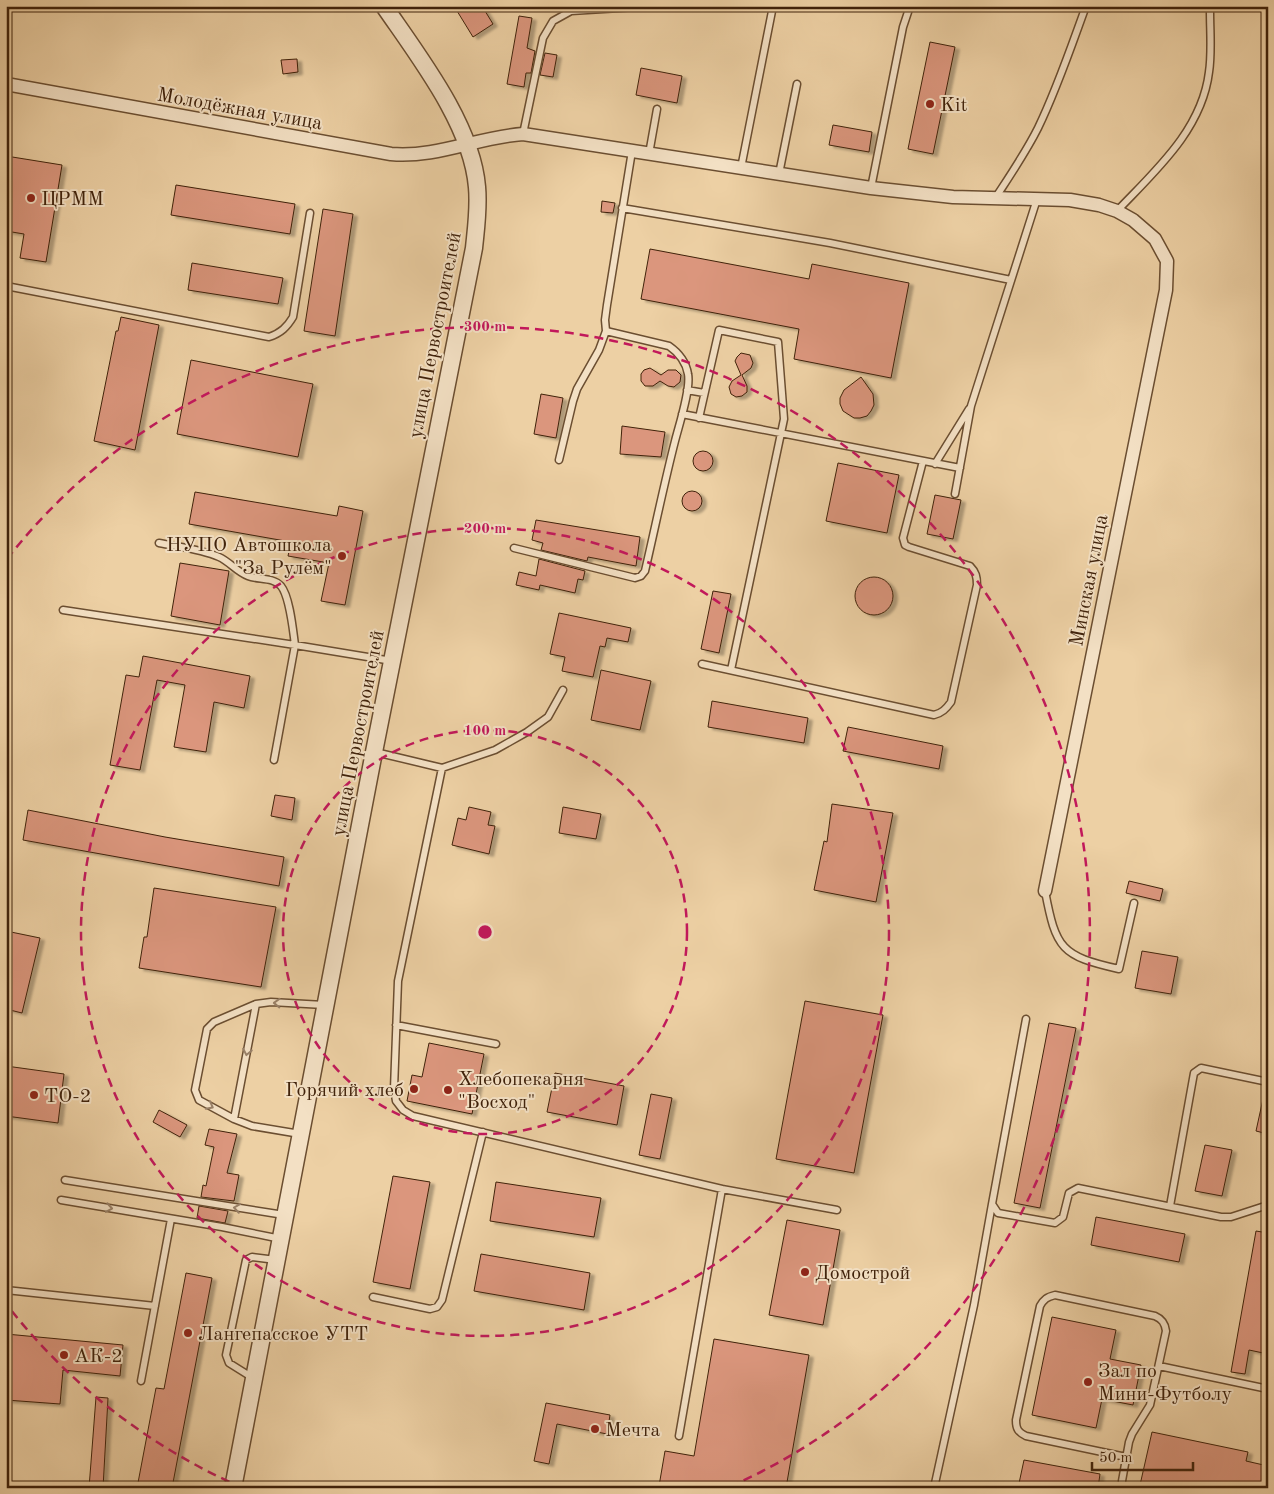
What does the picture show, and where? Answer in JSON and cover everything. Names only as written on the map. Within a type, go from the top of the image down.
[{"type":"street","name":"улица Первостроителей","points":[[233,1488],[374,752],[474,248],[478,215],[477,187],[466,144],[452,112],[430,74],[384,6]]},
{"type":"street","name":"Молодёжная улица","points":[[6,84],[391,154],[425,154],[494,137],[523,134],[871,188],[953,197],[1070,200],[1117,210]]},
{"type":"street","name":"Минская улица","points":[[1045,891],[1168,276],[1167,262],[1155,239],[1133,220],[1117,210]]},
{"type":"lane","points":[[523,134],[543,38],[553,21],[571,11],[652,6]]},
{"type":"lane","points":[[741,168],[773,6]]},
{"type":"lane","points":[[871,188],[910,6]]},
{"type":"lane","points":[[996,197],[1024,154],[1038,128],[1086,6]]},
{"type":"lane","points":[[1117,210],[1166,159],[1191,126],[1204,98],[1209,72],[1210,11],[1212,6]]},
{"type":"lane","points":[[780,174],[797,84]]},
{"type":"lane","points":[[649,154],[657,108]]},
{"type":"lane","points":[[559,460],[572,402],[599,350],[606,331],[607,304],[632,151]]},
{"type":"lane","points":[[955,494],[971,406],[1038,198]]},
{"type":"lane","points":[[622,208],[830,243],[1011,280]]},
{"type":"lane","points":[[6,286],[269,337],[280,334],[293,317],[310,213]]},
{"type":"lane","points":[[699,418],[719,330],[778,342],[784,409],[781,434],[731,670]]},
{"type":"lane","points":[[514,548],[635,578],[641,576],[645,571],[682,414],[689,380],[688,372],[684,361],[669,346],[606,331]]},
{"type":"lane","points":[[687,390],[704,393]]},
{"type":"lane","points":[[935,464],[971,406]]},
{"type":"lane","points":[[682,414],[960,468]]},
{"type":"lane","points":[[702,664],[934,715],[941,713],[947,708],[951,702],[977,585],[977,577],[975,570],[970,566],[909,548],[905,544],[903,538],[922,461]]},
{"type":"lane","points":[[159,543],[206,552],[222,558],[250,577],[274,581],[281,587],[286,596],[295,646],[274,760]]},
{"type":"lane","points":[[63,610],[392,661]]},
{"type":"lane","points":[[374,752],[442,768],[495,750],[527,732],[548,716],[563,690]]},
{"type":"lane","points":[[442,768],[398,981],[394,1090],[396,1101],[403,1110],[414,1116],[722,1189],[837,1210]]},
{"type":"lane","points":[[1045,891],[1054,932],[1062,946],[1074,956],[1087,962],[1119,969],[1134,903]]},
{"type":"lane","points":[[300,1134],[252,1126],[234,1119],[199,1100],[195,1090],[198,1073],[207,1029],[214,1022],[256,1004],[271,1002],[326,1006]]},
{"type":"lane","points":[[234,1119],[256,1004]]},
{"type":"lane","points":[[934,1488],[974,1305],[1026,1019]]},
{"type":"lane","points":[[396,1025],[496,1044]]},
{"type":"lane","points":[[1170,1206],[1194,1073],[1201,1068],[1268,1082]]},
{"type":"lane","points":[[373,1297],[430,1309],[437,1307],[442,1300],[483,1132]]},
{"type":"lane","points":[[65,1180],[285,1215]]},
{"type":"lane","points":[[992,1204],[998,1213],[1055,1223],[1063,1218],[1069,1193],[1078,1188],[1231,1217],[1268,1205]]},
{"type":"lane","points":[[679,1436],[722,1189]]},
{"type":"lane","points":[[60,1200],[281,1239]]},
{"type":"lane","points":[[141,1381],[171,1219]]},
{"type":"lane","points":[[254,1379],[229,1363],[226,1355],[246,1260],[252,1257],[277,1260]]},
{"type":"lane","points":[[6,1290],[154,1306]]},
{"type":"lane","points":[[1122,1488],[1126,1457],[1132,1434],[1150,1405],[1166,1324],[1155,1316],[1049,1296],[1043,1300],[1040,1306],[1016,1420],[1016,1428],[1026,1436],[1126,1457]]},
{"type":"lane","points":[[1159,1366],[1268,1389]]},
{"type":"building","points":[[454,6],[482,6],[493,24],[473,37]]},
{"type":"building","points":[[519,16],[532,18],[527,48],[535,51],[531,73],[526,73],[524,87],[507,84]]},
{"type":"building","points":[[930,42],[955,47],[933,154],[908,149]]},
{"type":"building","points":[[545,53],[557,55],[553,77],[540,75]]},
{"type":"building","points":[[297,59],[298,72],[283,74],[281,60]]},
{"type":"building","points":[[641,68],[682,76],[677,103],[636,95]]},
{"type":"building","points":[[833,125],[872,132],[869,152],[829,145]]},
{"type":"building","name":"ЦРММ","points":[[6,156],[62,165],[46,262],[20,258],[24,234],[6,231]]},
{"type":"building","points":[[176,185],[295,204],[290,234],[171,215]]},
{"type":"building","points":[[602,201],[615,203],[613,213],[601,212]]},
{"type":"building","points":[[323,209],[353,214],[335,336],[304,331]]},
{"type":"building","points":[[650,249],[809,279],[812,264],[909,283],[891,378],[794,359],[799,329],[641,299]]},
{"type":"building","points":[[192,263],[283,278],[278,304],[188,290]]},
{"type":"building","points":[[121,317],[159,325],[135,450],[94,441],[116,331],[118,331]]},
{"type":"building","points":[[741,353],[750,355],[753,363],[751,368],[742,375],[747,386],[747,392],[742,396],[736,397],[731,394],[729,387],[732,381],[741,375],[735,361]]},
{"type":"building","points":[[191,360],[313,384],[298,457],[177,434]]},
{"type":"building","points":[[650,368],[661,375],[668,370],[676,370],[681,375],[680,382],[674,387],[660,381],[653,386],[645,386],[641,381],[641,374],[644,370]]},
{"type":"building","points":[[861,377],[873,394],[874,405],[867,416],[854,418],[843,411],[840,398],[844,390]]},
{"type":"building","points":[[541,394],[563,398],[556,438],[534,434]]},
{"type":"building","points":[[622,426],[665,432],[661,457],[620,454]]},
{"type":"building","points":[[703,451],[710,454],[713,461],[710,468],[703,471],[696,468],[693,461],[696,454]]},
{"type":"building","points":[[838,463],[899,475],[887,533],[826,521]]},
{"type":"building","points":[[692,491],[699,494],[702,501],[699,508],[692,511],[685,508],[682,501],[685,494]]},
{"type":"building","points":[[195,492],[337,516],[339,506],[363,511],[345,605],[321,601],[329,563],[288,556],[291,542],[189,524]]},
{"type":"building","points":[[935,495],[961,500],[953,539],[927,534]]},
{"type":"building","points":[[536,520],[640,537],[636,566],[588,557],[587,561],[541,550],[543,543],[532,540]]},
{"type":"building","points":[[539,559],[585,571],[583,580],[578,579],[575,593],[540,585],[539,590],[516,585],[519,572],[536,576]]},
{"type":"building","points":[[180,563],[229,571],[220,625],[171,616]]},
{"type":"building","points":[[874,577],[888,582],[893,596],[888,610],[874,615],[860,610],[855,596],[860,582]]},
{"type":"building","points":[[713,591],[731,594],[719,653],[701,649]]},
{"type":"building","points":[[559,613],[631,628],[628,642],[607,638],[605,647],[600,646],[593,677],[562,671],[565,657],[550,654]]},
{"type":"building","points":[[143,656],[250,676],[244,708],[214,702],[206,752],[174,747],[185,685],[157,680],[140,770],[110,765],[126,675],[139,677]]},
{"type":"building","points":[[601,670],[651,681],[640,730],[591,720]]},
{"type":"building","points":[[712,701],[808,718],[804,743],[708,727]]},
{"type":"building","points":[[848,727],[943,746],[939,769],[843,751]]},
{"type":"building","points":[[275,795],[295,798],[292,820],[271,816]]},
{"type":"building","points":[[832,804],[893,813],[876,902],[814,890],[824,841],[827,842]]},
{"type":"building","points":[[469,807],[491,812],[488,825],[495,826],[489,854],[452,845],[458,818],[466,820]]},
{"type":"building","points":[[563,807],[601,814],[596,839],[559,833]]},
{"type":"building","points":[[28,810],[165,837],[284,857],[279,886],[23,840]]},
{"type":"building","points":[[1129,881],[1163,889],[1160,901],[1126,893]]},
{"type":"building","points":[[154,888],[276,907],[261,987],[139,968],[144,937],[147,937]]},
{"type":"building","points":[[6,931],[40,938],[22,1013],[6,1009]]},
{"type":"building","points":[[1142,951],[1178,957],[1171,994],[1135,988]]},
{"type":"building","points":[[805,1001],[883,1015],[854,1173],[776,1159]]},
{"type":"building","points":[[1049,1023],[1076,1028],[1040,1208],[1014,1203]]},
{"type":"building","name":"Хлебопекарня \"Восход\"","points":[[429,1043],[484,1054],[472,1114],[407,1101],[412,1075],[422,1077]]},
{"type":"building","name":"ТО-2","points":[[6,1066],[64,1074],[58,1123],[6,1116]]},
{"type":"building","points":[[555,1073],[624,1086],[617,1125],[547,1112]]},
{"type":"building","points":[[651,1094],[672,1098],[660,1159],[639,1155]]},
{"type":"building","points":[[1263,1099],[1268,1099],[1268,1134],[1256,1131]]},
{"type":"building","points":[[159,1110],[187,1125],[180,1137],[153,1122]]},
{"type":"building","points":[[209,1129],[237,1134],[227,1173],[239,1175],[234,1201],[201,1197],[203,1185],[206,1186],[214,1147],[205,1145]]},
{"type":"building","points":[[1205,1145],[1232,1150],[1222,1196],[1195,1191]]},
{"type":"building","points":[[393,1176],[430,1182],[410,1289],[373,1282]]},
{"type":"building","points":[[496,1182],[601,1198],[594,1237],[490,1221]]},
{"type":"building","points":[[199,1206],[228,1211],[225,1223],[197,1218]]},
{"type":"building","points":[[1096,1217],[1185,1234],[1179,1262],[1091,1245]]},
{"type":"building","name":"Домострой","points":[[787,1220],[840,1230],[823,1325],[769,1315]]},
{"type":"building","points":[[1256,1231],[1268,1233],[1268,1354],[1249,1350],[1245,1374],[1231,1372]]},
{"type":"building","points":[[481,1254],[590,1273],[584,1310],[474,1291]]},
{"type":"building","name":"Лангепасское УТТ","points":[[186,1273],[212,1278],[172,1488],[137,1488],[156,1388],[164,1389]]},
{"type":"building","name":"Зал по Мини-Футболу","points":[[1052,1317],[1116,1330],[1110,1359],[1141,1365],[1133,1405],[1102,1399],[1096,1428],[1032,1415]]},
{"type":"building","name":"АК-2","points":[[6,1334],[123,1345],[120,1376],[63,1370],[60,1404],[6,1400]]},
{"type":"building","points":[[714,1339],[809,1355],[786,1488],[705,1488],[676,1483],[675,1488],[659,1486],[665,1451],[694,1456]]},
{"type":"building","points":[[96,1397],[108,1398],[103,1488],[89,1488]]},
{"type":"building","name":"Мечта","points":[[546,1403],[610,1415],[607,1434],[557,1424],[549,1464],[534,1461]]},
{"type":"building","points":[[1152,1432],[1248,1452],[1246,1461],[1268,1466],[1268,1488],[1154,1488],[1140,1485]]},
{"type":"building","points":[[1024,1460],[1100,1474],[1098,1488],[1018,1488]]},
{"type":"place","name":"Kit","points":[[930,104]]},
{"type":"place","name":"ЦРММ","points":[[31,198]]},
{"type":"place","name":"НУПО Автошкола \"За Рулём\"","points":[[342,556]]},
{"type":"place","name":"Горячий хлеб","points":[[414,1089]]},
{"type":"place","name":"Хлебопекарня \"Восход\"","points":[[448,1090]]},
{"type":"place","name":"ТО-2","points":[[34,1095]]},
{"type":"place","name":"Домострой","points":[[805,1272]]},
{"type":"place","name":"Лангепасское УТТ","points":[[188,1333]]},
{"type":"place","name":"АК-2","points":[[64,1355]]},
{"type":"place","name":"Зал по Мини-Футболу","points":[[1088,1382]]},
{"type":"place","name":"Мечта","points":[[595,1429]]}]
